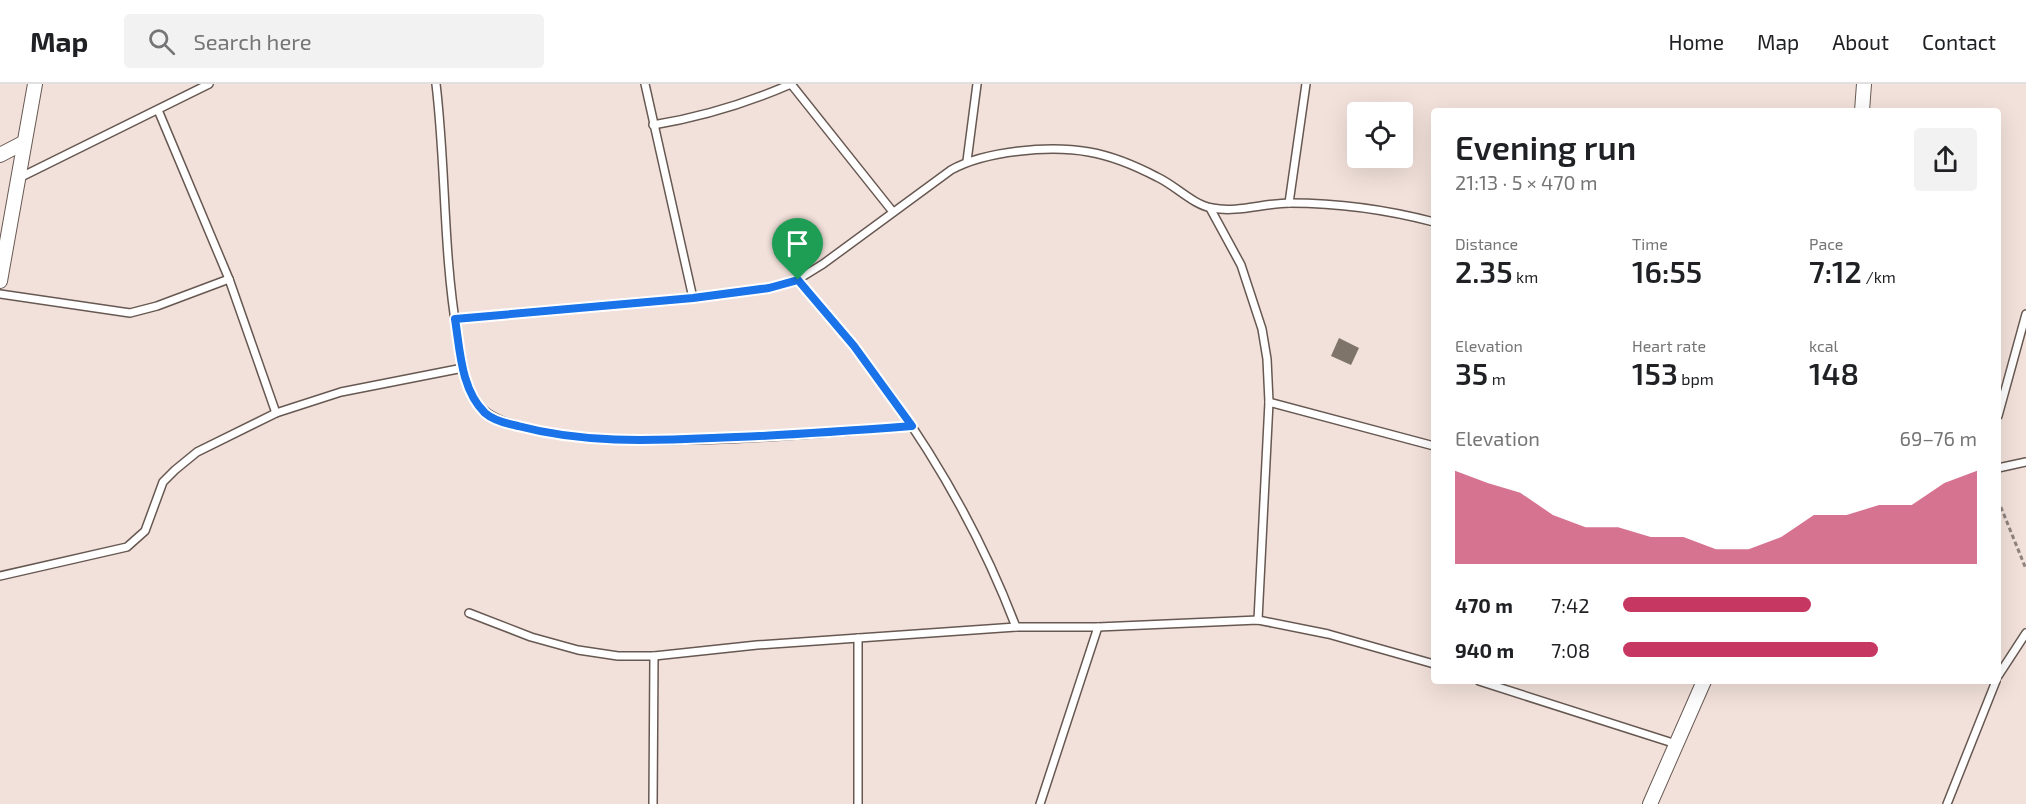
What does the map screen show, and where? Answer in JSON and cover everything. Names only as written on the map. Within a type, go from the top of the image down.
[{"type":"street","points":[[0,281],[35,84]]},
{"type":"street","points":[[1862,108],[1864,84]]},
{"type":"street","points":[[0,155],[23,143]]},
{"type":"street","points":[[1650,804],[1703,684]]},
{"type":"lane","points":[[19,178],[209,84]]},
{"type":"lane","points":[[436,84],[455,319],[463,368],[474,399],[486,415],[542,433],[590,439],[648,440],[767,436],[912,426]]},
{"type":"lane","points":[[645,84],[693,298]]},
{"type":"lane","points":[[653,125],[698,118],[739,106],[791,84],[893,212]]},
{"type":"lane","points":[[967,161],[977,84]]},
{"type":"lane","points":[[1289,203],[1306,84]]},
{"type":"lane","points":[[158,110],[229,279],[276,413]]},
{"type":"lane","points":[[455,319],[693,298],[769,288],[798,280],[967,161],[1011,153],[1058,150],[1088,152],[1141,169],[1210,208],[1228,210],[1289,203],[1352,207],[1431,221]]},
{"type":"lane","points":[[1210,208],[1240,265],[1254,302],[1267,359],[1269,402],[1258,620]]},
{"type":"lane","points":[[0,294],[130,313],[157,306],[229,279]]},
{"type":"lane","points":[[798,280],[854,346],[912,426],[975,531],[1016,627]]},
{"type":"lane","points":[[2001,405],[2026,314]]},
{"type":"lane","points":[[0,576],[127,547],[146,531],[163,482],[175,470],[197,452],[276,413],[341,392],[463,368]]},
{"type":"lane","points":[[1269,402],[1431,446]]},
{"type":"lane","points":[[2001,467],[2026,462]]},
{"type":"lane","points":[[469,614],[531,637],[578,651],[618,656],[654,656],[1016,627],[1098,627],[1258,620],[1319,631],[1431,663]]},
{"type":"lane","points":[[1040,804],[1098,627]]},
{"type":"lane","points":[[2001,671],[2026,633]]},
{"type":"lane","points":[[858,638],[858,804]]},
{"type":"lane","points":[[653,804],[654,656]]},
{"type":"lane","points":[[1488,684],[1676,744]]},
{"type":"lane","points":[[1947,804],[1995,684]]},
{"type":"path","points":[[2001,507],[2026,569]]},
{"type":"building","points":[[1339,338],[1359,348],[1351,365],[1331,356]]},
{"type":"route","points":[[798,280],[854,346],[912,426],[692,439],[590,439],[542,433],[486,415],[474,399],[463,368],[455,319],[693,298],[769,288],[798,280]]}]
